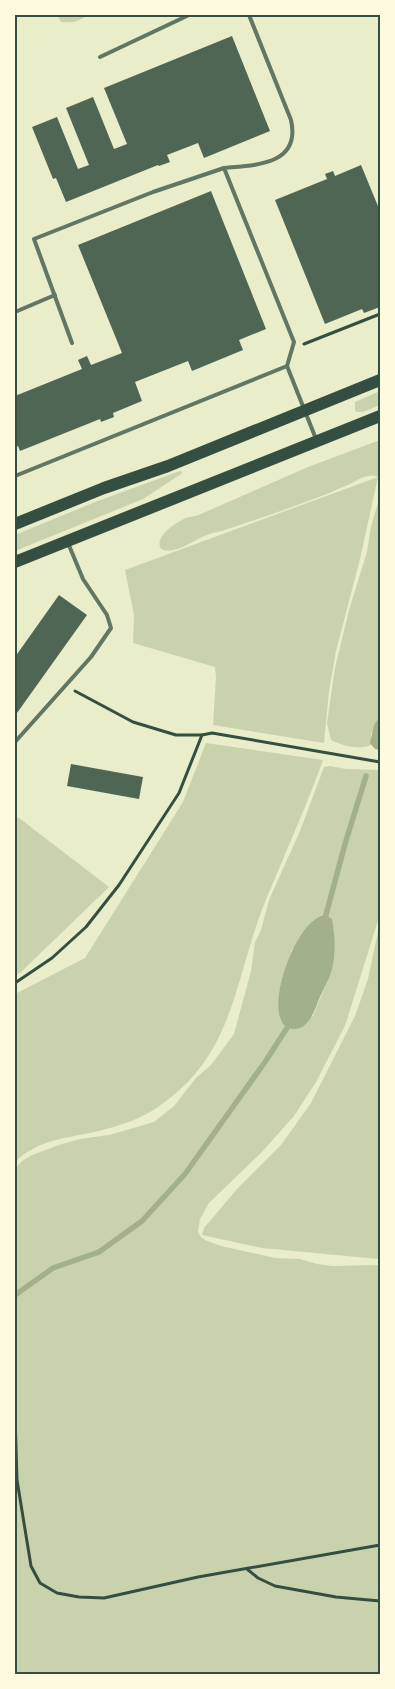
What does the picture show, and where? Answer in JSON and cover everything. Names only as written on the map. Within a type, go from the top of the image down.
[{"type":"main road","points":[[15,524],[380,380]]},
{"type":"main road","points":[[15,562],[380,416]]},
{"type":"lane","points":[[100,57],[189,15]]},
{"type":"lane","points":[[72,343],[34,239],[153,192],[224,168],[261,164],[279,158],[292,142],[294,132],[291,120],[249,15]]},
{"type":"lane","points":[[224,168],[294,342],[287,366],[317,441]]},
{"type":"lane","points":[[15,312],[54,295]]},
{"type":"lane","points":[[15,476],[287,366]]},
{"type":"lane","points":[[15,742],[92,657],[111,628],[107,615],[83,579],[67,541]]},
{"type":"path","points":[[292,349],[380,314]]},
{"type":"path","points":[[64,686],[133,722],[176,735],[212,733],[380,762]]},
{"type":"path","points":[[15,983],[52,958],[86,927],[119,885],[179,792],[202,735]]},
{"type":"path","points":[[15,1415],[17,1480],[31,1566],[40,1583],[57,1593],[79,1597],[104,1598],[198,1576],[247,1569],[380,1544]]},
{"type":"path","points":[[247,1569],[258,1578],[275,1586],[380,1602]]},
{"type":"shaded area","points":[[57,15],[87,15],[75,22],[61,22]]},
{"type":"shaded area","points":[[380,391],[380,405],[363,412],[355,410],[355,402]]},
{"type":"shaded area","points":[[380,440],[380,480],[379,477],[374,476],[365,477],[283,510],[204,536],[179,548],[167,551],[161,549],[160,540],[162,536],[184,519],[199,515],[308,467]]},
{"type":"shaded area","points":[[180,471],[182,472],[181,474],[143,499],[15,551],[15,535],[95,502]]},
{"type":"shaded area","points":[[378,477],[360,559],[336,651],[329,691],[324,743],[213,725],[215,667],[133,643],[134,615],[125,570]]},
{"type":"shaded area","points":[[380,484],[380,716],[371,734],[371,745],[346,746],[331,740],[327,723],[335,668],[349,610],[367,552]]},
{"type":"shaded area","points":[[380,716],[380,750],[375,749],[370,743],[374,725]]},
{"type":"shaded area","points":[[206,743],[323,760],[263,907],[228,1017],[217,1041],[202,1065],[183,1087],[158,1107],[137,1119],[114,1127],[54,1140],[34,1148],[15,1162],[15,994],[85,958],[183,802]]},
{"type":"shaded area","points":[[324,767],[380,770],[380,914],[345,1026],[316,1082],[294,1116],[262,1152],[209,1203],[200,1219],[198,1232],[205,1240],[221,1246],[276,1258],[300,1259],[332,1266],[380,1265],[380,1674],[15,1674],[15,1169],[22,1161],[32,1155],[59,1145],[80,1139],[109,1135],[154,1122],[174,1106],[196,1078],[211,1065],[234,1034],[251,971],[255,942],[261,930],[269,900],[300,831]],"holes":[[[334,928],[332,970],[313,1016],[281,1021],[279,993],[292,949]]]},
{"type":"shaded area","points":[[15,817],[19,818],[109,887],[15,976]]},
{"type":"shaded area","points":[[326,915],[332,919],[334,931],[335,950],[331,972],[307,1023],[298,1029],[290,1029],[282,1022],[278,1009],[282,980],[287,964],[301,934],[320,916]]},
{"type":"shaded area","points":[[380,922],[380,1249],[378,1259],[262,1248],[202,1235],[204,1228],[237,1189],[281,1145],[311,1103],[355,1016],[368,979]]},
{"type":"building","points":[[232,36],[270,131],[204,158],[198,143],[167,155],[170,162],[158,165],[66,202],[56,178],[53,179],[32,127],[57,117],[78,169],[89,165],[66,108],[93,97],[114,149],[127,144],[104,88]]},
{"type":"building","points":[[361,165],[380,211],[380,307],[364,313],[362,309],[325,324],[275,200],[327,179],[325,174],[333,171],[335,176]]},
{"type":"building","points":[[211,191],[266,329],[239,340],[243,350],[192,371],[188,361],[135,382],[142,401],[113,413],[114,417],[101,422],[100,419],[20,451],[18,446],[15,447],[15,396],[82,369],[78,360],[87,356],[91,365],[122,353],[78,245]]},
{"type":"building","points":[[59,595],[87,615],[17,713],[15,711],[15,657]]},
{"type":"building","points":[[71,764],[143,777],[139,799],[67,786]]},
{"type":"waterway","points":[[324,922],[366,776]]},
{"type":"waterway","points":[[15,1295],[53,1268],[99,1252],[142,1221],[185,1174],[265,1062],[287,1028],[289,1021]]}]
